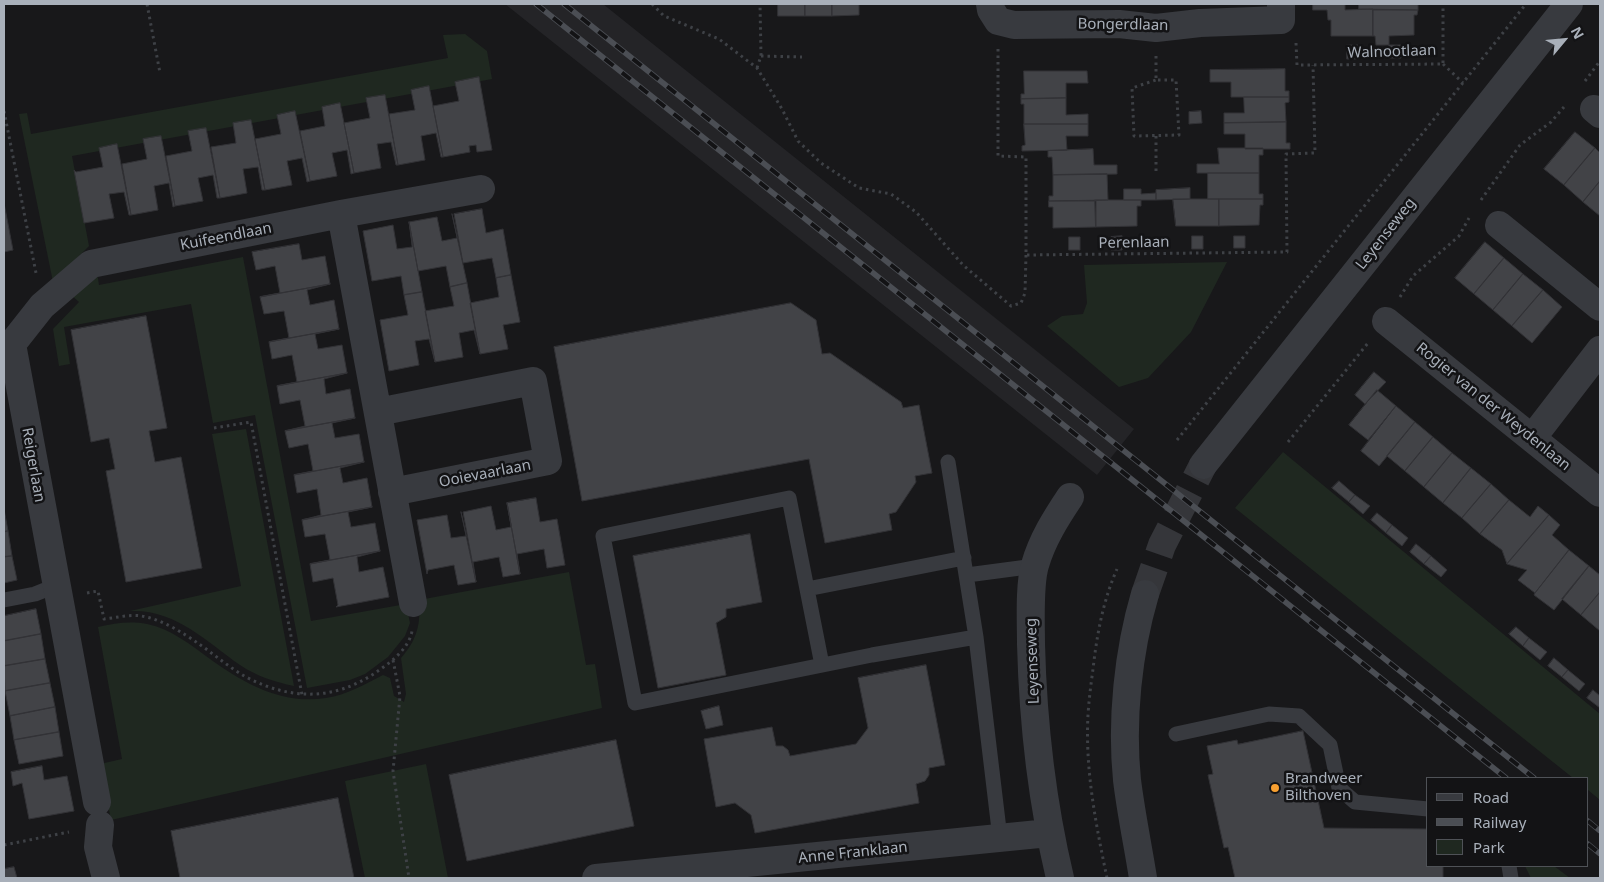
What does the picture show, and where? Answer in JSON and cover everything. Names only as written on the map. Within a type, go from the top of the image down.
[{"type":"street","name":"Bongerdlaan","points":[[994,12],[1014,25],[1119,24],[1156,28],[1200,23],[1281,20],[1281,4]]},
{"type":"street","name":"Leyenseweg","points":[[1203,465],[1569,4]]},
{"type":"street","name":"Kuifeendlaan","points":[[8,344],[42,306],[91,264],[341,214],[480,189]]},
{"type":"street","points":[[341,214],[413,603]]},
{"type":"street","points":[[1499,225],[1600,307]]},
{"type":"street","name":"Rogier van der Weydenlaan","points":[[1386,321],[1533,437],[1600,493]]},
{"type":"street","name":"Reigerlaan","points":[[8,344],[98,814]]},
{"type":"street","points":[[1533,437],[1600,350]]},
{"type":"street","name":"Ooievaarlaan","points":[[378,412],[533,381],[548,461],[392,492]]},
{"type":"street","name":"Leyenseweg","points":[[1060,878],[1049,833],[1033,703],[1030,621],[1035,566],[1050,528],[1070,497]]},
{"type":"street","points":[[1143,878],[1127,779],[1126,701],[1132,654],[1146,594]]},
{"type":"street","points":[[98,814],[98,847],[106,878]]},
{"type":"street","name":"Anne Franklaan","points":[[596,878],[657,876],[1049,833]]},
{"type":"lane","points":[[948,462],[976,637],[1000,838]]},
{"type":"lane","points":[[822,665],[789,498],[603,536],[635,704],[822,665],[976,637]]},
{"type":"lane","points":[[807,589],[964,558]]},
{"type":"lane","points":[[967,575],[1035,566]]},
{"type":"lane","points":[[4,600],[57,592]]},
{"type":"lane","points":[[1176,734],[1269,714],[1299,716],[1330,745],[1339,788],[1354,802],[1426,809]]},
{"type":"path","points":[[147,4],[160,74]]},
{"type":"path","points":[[652,4],[664,16],[719,39],[757,68],[782,109],[798,141],[822,164],[859,188],[892,194],[916,212],[963,265],[1011,306],[1021,303],[1025,293],[1026,156],[998,156],[994,12]]},
{"type":"path","points":[[757,68],[761,56],[760,4]]},
{"type":"path","name":"Walnootlaan","points":[[1313,65],[1443,64],[1443,4]]},
{"type":"path","points":[[1177,440],[1526,4]]},
{"type":"path","points":[[1156,28],[1156,80]]},
{"type":"path","points":[[761,56],[802,57]]},
{"type":"path","points":[[1477,206],[1520,145],[1551,122],[1586,103],[1600,61]]},
{"type":"path","points":[[1443,64],[1463,83]]},
{"type":"path","name":"Perenlaan","points":[[1026,255],[1288,252],[1286,154],[1315,153],[1313,65]]},
{"type":"path","points":[[1156,80],[1176,80],[1179,135],[1134,136],[1132,88],[1156,80]]},
{"type":"path","points":[[4,111],[42,306]]},
{"type":"path","points":[[1156,136],[1156,172]]},
{"type":"path","points":[[1288,442],[1386,321],[1413,276],[1459,236],[1472,213]]},
{"type":"path","points":[[214,428],[250,422],[302,695]]},
{"type":"path","points":[[57,592],[98,591],[104,619],[141,616],[179,630],[245,676],[278,691],[302,695],[342,690],[362,682],[393,660],[411,636],[414,622],[413,603]]},
{"type":"path","points":[[393,660],[400,696],[393,771],[409,878]]},
{"type":"path","points":[[4,846],[98,814]]},
{"type":"shaded area","points":[[505,4],[603,4],[1134,429],[1097,475]]},
{"type":"green space","points":[[465,34],[487,51],[492,79],[72,156],[89,246],[53,282],[19,114],[27,113],[31,134],[448,58],[443,35]]},
{"type":"green space","points":[[243,257],[311,621],[406,604],[410,623],[405,636],[388,657],[365,674],[350,680],[307,688],[255,415],[213,423],[191,304],[64,327],[70,364],[59,366],[53,329],[79,302],[71,295],[97,272],[99,285]]},
{"type":"green space","points":[[1227,262],[1191,332],[1148,378],[1119,387],[1047,326],[1062,316],[1083,314],[1087,303],[1084,265]]},
{"type":"green space","points":[[246,429],[294,686],[280,683],[246,669],[189,628],[176,621],[161,615],[130,611],[241,586],[212,434]]},
{"type":"green space","points":[[1283,452],[1600,714],[1600,800],[1589,791],[1589,777],[1572,777],[1235,508]]},
{"type":"green space","points":[[569,572],[586,665],[595,664],[602,708],[111,820],[100,764],[122,759],[98,627],[129,623],[156,626],[180,638],[237,677],[279,695],[310,699],[334,697],[356,689],[383,675],[390,678],[394,696],[404,702],[406,694],[401,658],[411,645],[417,631],[419,600]]},
{"type":"green space","points":[[426,764],[448,878],[365,878],[345,781]]},
{"type":"green space","points":[[1526,867],[1555,867],[1570,878],[1531,878]]},
{"type":"building","points":[[778,4],[805,4],[805,16],[778,16]]},
{"type":"building","points":[[805,4],[832,4],[832,16],[805,16]]},
{"type":"building","points":[[832,4],[859,4],[859,15],[832,16]]},
{"type":"building","points":[[1313,4],[1345,4],[1345,10],[1373,9],[1373,36],[1331,36],[1331,20],[1328,20],[1327,10],[1313,10]]},
{"type":"building","points":[[1359,4],[1418,4],[1418,10],[1359,9]]},
{"type":"building","points":[[1373,10],[1418,10],[1417,15],[1414,15],[1414,35],[1389,36],[1389,45],[1376,45],[1375,36],[1373,36]]},
{"type":"building","points":[[1347,45],[1358,45],[1359,59],[1347,59]]},
{"type":"building","points":[[1389,45],[1401,45],[1401,58],[1389,58]]},
{"type":"building","points":[[1285,69],[1285,91],[1289,91],[1289,97],[1231,97],[1231,82],[1210,82],[1210,70]]},
{"type":"building","points":[[1024,71],[1087,71],[1088,83],[1066,83],[1066,98],[1021,99],[1021,94],[1024,94]]},
{"type":"building","points":[[479,77],[492,150],[477,152],[476,145],[469,146],[470,152],[443,157],[433,106],[459,101],[455,82]]},
{"type":"building","points":[[429,86],[443,157],[441,157],[436,133],[421,136],[425,160],[398,165],[389,114],[415,110],[411,90]]},
{"type":"building","points":[[385,95],[398,165],[396,165],[391,142],[377,144],[381,168],[354,173],[344,123],[370,118],[366,98]]},
{"type":"building","points":[[1244,97],[1289,97],[1289,102],[1285,103],[1286,122],[1224,123],[1224,113],[1244,113]]},
{"type":"building","points":[[1066,98],[1066,115],[1088,114],[1088,124],[1024,124],[1024,104],[1021,104],[1021,99]]},
{"type":"building","points":[[340,103],[354,173],[351,174],[347,150],[332,153],[337,176],[310,181],[300,131],[325,126],[322,107]]},
{"type":"building","points":[[295,111],[310,181],[307,182],[302,158],[287,161],[292,185],[265,190],[255,139],[281,134],[277,115]]},
{"type":"building","points":[[1201,111],[1202,123],[1189,124],[1189,112]]},
{"type":"building","points":[[251,120],[265,190],[262,190],[258,167],[243,169],[247,193],[220,198],[211,147],[236,143],[233,123]]},
{"type":"building","points":[[1286,122],[1286,143],[1290,143],[1290,149],[1245,149],[1245,134],[1224,134],[1224,123]]},
{"type":"building","points":[[1024,124],[1088,124],[1088,136],[1066,136],[1067,150],[1022,151],[1022,146],[1025,145]]},
{"type":"building","points":[[206,128],[220,198],[217,198],[213,175],[198,178],[203,201],[175,206],[166,156],[192,151],[188,131]]},
{"type":"building","points":[[1575,132],[1595,148],[1564,185],[1544,169]]},
{"type":"building","points":[[161,136],[175,206],[173,207],[169,183],[154,186],[158,210],[131,215],[122,164],[147,159],[143,139]]},
{"type":"building","points":[[117,144],[131,215],[129,215],[124,192],[109,194],[114,218],[84,223],[74,170],[76,172],[103,167],[99,148]]},
{"type":"building","points":[[1218,148],[1263,148],[1263,155],[1259,155],[1259,173],[1197,173],[1197,164],[1219,164]]},
{"type":"building","points":[[1595,148],[1600,153],[1600,181],[1583,202],[1564,185]]},
{"type":"building","points":[[1093,149],[1094,165],[1117,165],[1117,174],[1053,175],[1052,157],[1048,157],[1048,151]]},
{"type":"building","points":[[1208,173],[1259,173],[1259,194],[1263,194],[1263,199],[1208,199]]},
{"type":"building","points":[[1107,174],[1108,200],[1049,201],[1049,196],[1053,196],[1053,175]]},
{"type":"building","points":[[1600,181],[1600,216],[1583,202]]},
{"type":"building","points":[[1190,188],[1190,199],[1156,200],[1156,190]]},
{"type":"building","points":[[1124,189],[1141,189],[1141,194],[1156,193],[1156,200],[1124,200]]},
{"type":"building","points":[[1173,199],[1219,199],[1219,226],[1176,226]]},
{"type":"building","points":[[1219,199],[1263,199],[1263,205],[1260,205],[1259,225],[1219,226]]},
{"type":"building","points":[[1095,200],[1141,200],[1141,206],[1137,206],[1137,226],[1096,227]]},
{"type":"building","points":[[1049,201],[1096,201],[1096,227],[1053,228],[1053,207],[1049,207]]},
{"type":"building","points":[[4,203],[13,250],[4,252]]},
{"type":"building","points":[[482,209],[486,233],[503,229],[511,275],[496,278],[492,258],[463,263],[454,214]]},
{"type":"building","points":[[452,214],[467,283],[450,287],[446,266],[418,271],[409,222],[437,217],[442,241],[457,238]]},
{"type":"building","points":[[409,222],[422,292],[404,295],[401,276],[372,281],[363,231],[393,225],[397,249],[412,247]]},
{"type":"building","points":[[1122,236],[1122,250],[1111,250],[1111,237]]},
{"type":"building","points":[[1192,236],[1203,236],[1203,249],[1192,249]]},
{"type":"building","points":[[1234,236],[1245,236],[1245,248],[1234,248]]},
{"type":"building","points":[[1069,237],[1080,237],[1080,250],[1069,250]]},
{"type":"building","points":[[1485,242],[1504,258],[1474,294],[1455,278]]},
{"type":"building","points":[[299,244],[302,260],[325,256],[330,284],[260,297],[280,293],[275,266],[256,270],[252,252]]},
{"type":"building","points":[[1504,258],[1523,274],[1493,310],[1474,294]]},
{"type":"building","points":[[1523,274],[1543,290],[1512,326],[1493,310]]},
{"type":"building","points":[[511,275],[520,322],[503,325],[508,349],[480,354],[470,303],[499,297],[496,278]]},
{"type":"building","points":[[467,283],[480,354],[474,330],[459,333],[463,357],[435,362],[425,311],[454,306],[450,287]]},
{"type":"building","points":[[330,284],[307,290],[310,305],[334,300],[339,329],[269,342],[289,338],[284,311],[264,314],[260,297]]},
{"type":"building","points":[[1543,290],[1562,307],[1532,343],[1512,326]]},
{"type":"building","points":[[422,292],[435,362],[429,339],[415,341],[419,365],[389,371],[380,320],[408,315],[404,295]]},
{"type":"building","points":[[791,303],[816,320],[822,354],[830,353],[901,402],[903,408],[919,405],[932,473],[915,476],[916,482],[896,512],[889,514],[892,530],[825,543],[809,459],[582,501],[554,347]]},
{"type":"building","points":[[146,316],[167,428],[149,431],[155,462],[181,457],[202,568],[126,582],[106,471],[115,469],[109,438],[91,442],[71,330]]},
{"type":"building","points":[[339,329],[315,334],[318,349],[342,345],[347,373],[277,386],[297,382],[292,355],[272,359],[269,342]]},
{"type":"building","points":[[1374,372],[1386,382],[1365,404],[1355,395]]},
{"type":"building","points":[[347,373],[324,379],[326,394],[350,389],[355,418],[285,431],[305,426],[300,400],[280,404],[277,386]]},
{"type":"building","points":[[1377,390],[1396,406],[1368,440],[1349,425]]},
{"type":"building","points":[[1396,406],[1415,422],[1379,466],[1361,451]]},
{"type":"building","points":[[355,418],[332,423],[335,438],[359,434],[364,462],[294,475],[313,471],[308,444],[289,448],[285,431]]},
{"type":"building","points":[[1415,422],[1433,437],[1405,471],[1387,456]]},
{"type":"building","points":[[1433,437],[1452,453],[1424,487],[1405,471]]},
{"type":"building","points":[[1452,453],[1471,468],[1443,503],[1424,487]]},
{"type":"building","points":[[364,462],[340,468],[343,483],[367,478],[372,507],[302,520],[321,515],[317,489],[297,493],[294,475]]},
{"type":"building","points":[[1471,468],[1491,484],[1462,518],[1443,503]]},
{"type":"building","points":[[1339,481],[1355,495],[1349,502],[1332,488]]},
{"type":"building","points":[[1491,484],[1509,500],[1480,534],[1462,518]]},
{"type":"building","points":[[1355,495],[1370,506],[1363,514],[1349,502]]},
{"type":"building","points":[[536,498],[540,522],[557,519],[565,565],[547,568],[544,549],[517,554],[520,574],[507,503]]},
{"type":"building","points":[[1509,500],[1530,517],[1538,506],[1549,515],[1507,564],[1502,550],[1480,534]]},
{"type":"building","points":[[507,503],[520,574],[503,577],[499,557],[473,562],[476,582],[463,512],[491,506],[496,530],[511,527]]},
{"type":"building","points":[[372,507],[348,512],[351,527],[375,523],[380,551],[310,564],[330,560],[325,534],[305,537],[302,520]]},
{"type":"building","points":[[4,509],[8,531],[4,532]]},
{"type":"building","points":[[461,512],[476,582],[458,585],[454,565],[428,570],[427,574],[417,520],[447,515],[451,538],[466,536]]},
{"type":"building","points":[[1377,513],[1392,525],[1386,533],[1371,520]]},
{"type":"building","points":[[1549,515],[1560,525],[1552,535],[1569,550],[1535,593],[1518,580],[1527,570],[1507,564]]},
{"type":"building","points":[[1392,525],[1408,538],[1402,546],[1386,533]]},
{"type":"building","points":[[8,531],[12,556],[4,557],[4,532]]},
{"type":"building","points":[[750,534],[762,602],[726,609],[726,617],[716,623],[726,675],[658,688],[633,556]]},
{"type":"building","points":[[1416,544],[1431,556],[1424,564],[1410,552]]},
{"type":"building","points":[[1569,550],[1589,566],[1554,610],[1534,595]]},
{"type":"building","points":[[380,551],[357,557],[359,572],[383,567],[389,597],[336,607],[338,605],[333,578],[313,582],[310,564]]},
{"type":"building","points":[[12,556],[17,580],[4,583],[4,557]]},
{"type":"building","points":[[1431,556],[1447,570],[1441,577],[1424,564]]},
{"type":"building","points":[[1589,566],[1600,575],[1600,592],[1581,615],[1562,599]]},
{"type":"building","points":[[1600,592],[1600,631],[1581,615]]},
{"type":"building","points":[[36,609],[41,634],[4,641],[4,616]]},
{"type":"building","points":[[1516,627],[1529,638],[1523,646],[1509,634]]},
{"type":"building","points":[[41,634],[45,659],[4,666],[4,641]]},
{"type":"building","points":[[1529,638],[1547,652],[1540,660],[1523,646]]},
{"type":"building","points":[[1554,658],[1568,670],[1562,677],[1548,666]]},
{"type":"building","points":[[45,659],[50,683],[5,691],[4,666]]},
{"type":"building","points":[[926,665],[945,765],[929,768],[929,775],[925,781],[916,784],[919,803],[755,833],[751,815],[735,803],[716,807],[704,739],[772,727],[776,746],[783,746],[788,750],[790,756],[856,744],[868,728],[858,678]]},
{"type":"building","points":[[1568,670],[1585,684],[1579,691],[1562,677]]},
{"type":"building","points":[[50,683],[55,707],[10,716],[5,691]]},
{"type":"building","points":[[1593,690],[1600,696],[1600,708],[1587,698]]},
{"type":"building","points":[[719,706],[723,725],[706,729],[701,711]]},
{"type":"building","points":[[55,707],[59,732],[14,740],[10,716]]},
{"type":"building","points":[[1303,731],[1324,828],[1426,829],[1426,867],[1443,867],[1443,878],[1235,878],[1228,847],[1224,848],[1208,775],[1213,774],[1207,746],[1237,740],[1238,744]]},
{"type":"building","points":[[59,732],[63,756],[19,764],[14,740]]},
{"type":"building","points":[[616,740],[634,826],[467,861],[449,775]]},
{"type":"building","points":[[42,766],[44,780],[67,776],[74,811],[29,819],[22,783],[13,786],[11,772]]},
{"type":"building","points":[[338,798],[354,878],[180,878],[171,831]]},
{"type":"building","points":[[14,867],[17,878],[4,878],[4,869]]},
{"type":"tunnel","points":[[1145,594],[1162,545],[1203,465]]},
{"type":"railway","points":[[536,4],[1505,777]]},
{"type":"railway","points":[[564,4],[1533,777]]},
{"type":"railway","points":[[1589,822],[1600,831]]},
{"type":"railway","points":[[1589,845],[1600,854]]},
{"type":"place","name":"Brandweer Bilthoven","points":[[1275,788]]}]
